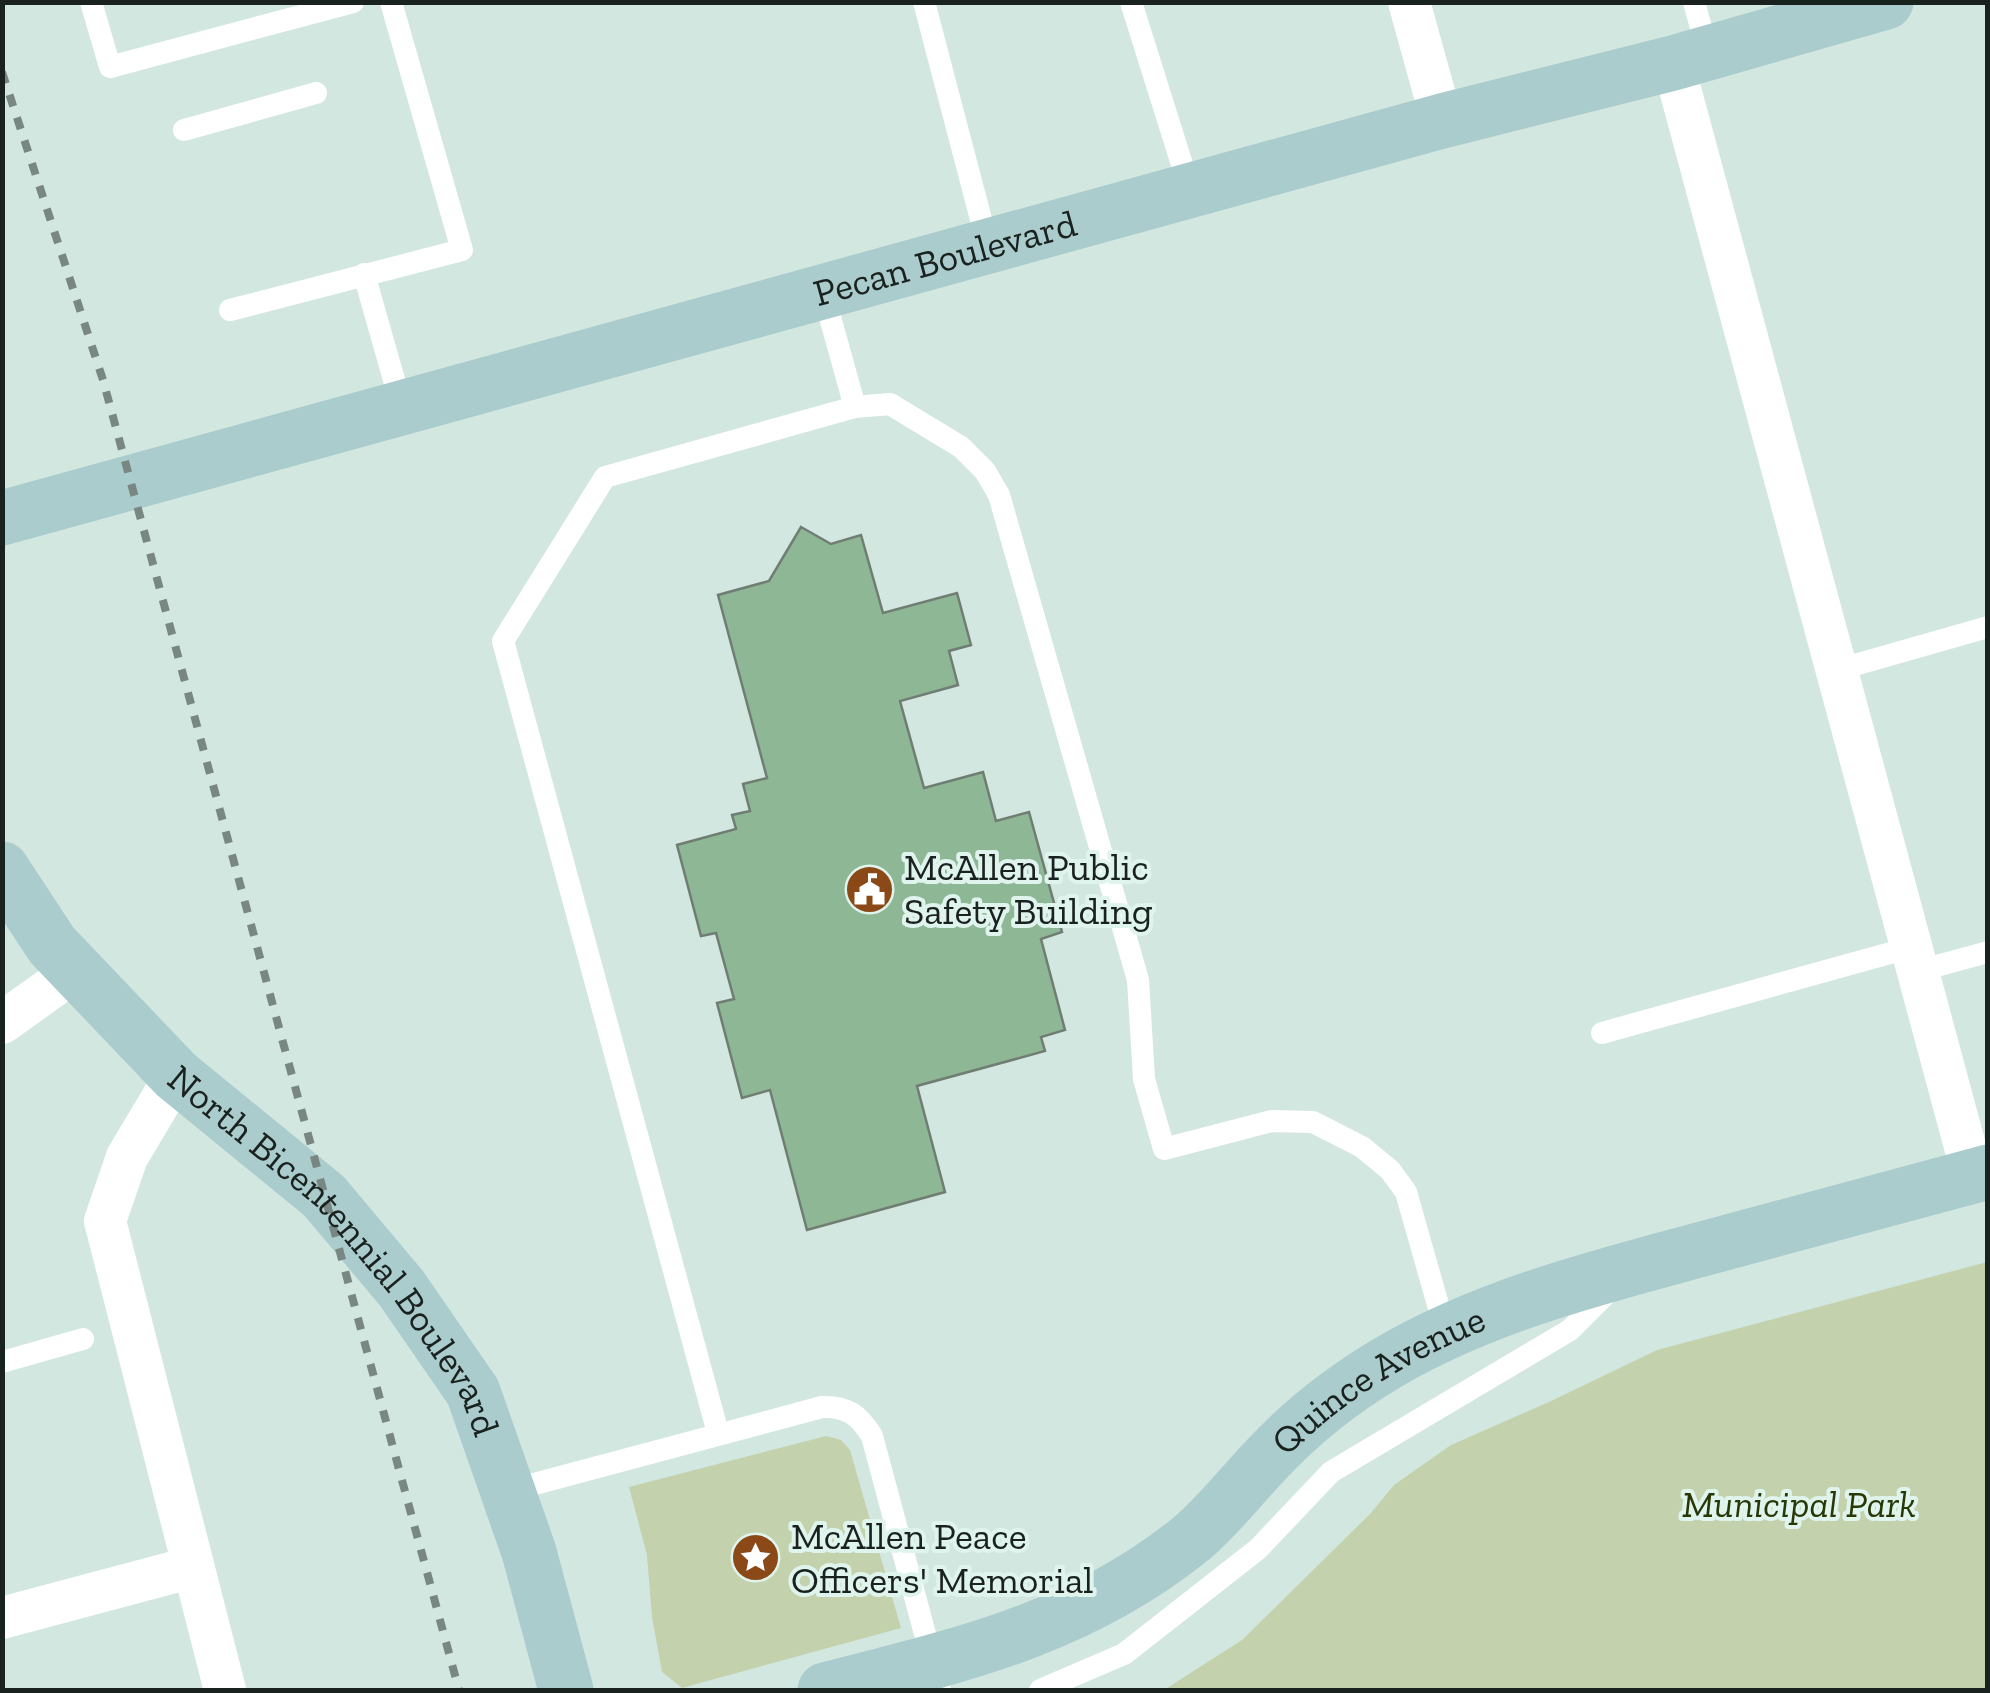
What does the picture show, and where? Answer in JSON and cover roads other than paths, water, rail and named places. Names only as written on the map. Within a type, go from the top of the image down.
[{"type":"main road","name":"Pecan Boulevard","points":[[2,518],[1442,120],[1692,39],[1886,2]]},
{"type":"main road","name":"North Bicentennial Boulevard","points":[[2,869],[52,945],[176,1074],[324,1196],[402,1289],[473,1392],[529,1552],[566,1690]]},
{"type":"main road","name":"Quince Avenue","points":[[825,1690],[936,1676],[1120,1590],[1196,1534],[1301,1424],[1392,1360],[1446,1334],[1573,1284],[1980,1174]]},
{"type":"street","points":[[1409,2],[1442,120]]},
{"type":"street","points":[[1692,39],[1837,670],[1915,959],[1980,1174]]},
{"type":"street","points":[[2,1023],[76,970]]},
{"type":"street","points":[[176,1074],[127,1157],[105,1222],[225,1690]]},
{"type":"street","points":[[2,1618],[193,1566]]},
{"type":"lane","points":[[91,2],[110,67],[353,2]]},
{"type":"lane","points":[[230,310],[462,250],[391,2]]},
{"type":"lane","points":[[924,2],[988,246]]},
{"type":"lane","points":[[1131,2],[1190,190]]},
{"type":"lane","points":[[184,130],[316,94]]},
{"type":"lane","points":[[364,274],[402,408]]},
{"type":"lane","points":[[823,292],[855,407]]},
{"type":"lane","points":[[718,1433],[503,641],[605,477],[855,407],[890,404],[960,446],[985,471],[998,495],[1138,980],[1144,1079],[1164,1149],[1272,1121],[1314,1122],[1362,1147],[1390,1170],[1406,1192],[1446,1334]]},
{"type":"lane","points":[[1837,670],[1988,627]]},
{"type":"lane","points":[[1602,1033],[1915,959],[1988,952]]},
{"type":"lane","points":[[1040,1690],[1124,1654],[1258,1549],[1331,1472],[1570,1330],[1633,1268]]},
{"type":"lane","points":[[2,1362],[83,1339]]},
{"type":"lane","points":[[508,1492],[718,1433],[840,1406],[864,1422],[872,1436],[936,1676]]},
{"type":"railway","points":[[2,72],[103,380],[459,1690]]},
{"type":"place","name":"McAllen Public Safety Building","points":[[869,889]]},
{"type":"place","name":"McAllen Peace Officers' Memorial","points":[[756,1558]]},
{"type":"park label","name":"Municipal Park","points":[[1799,1504]]}]
